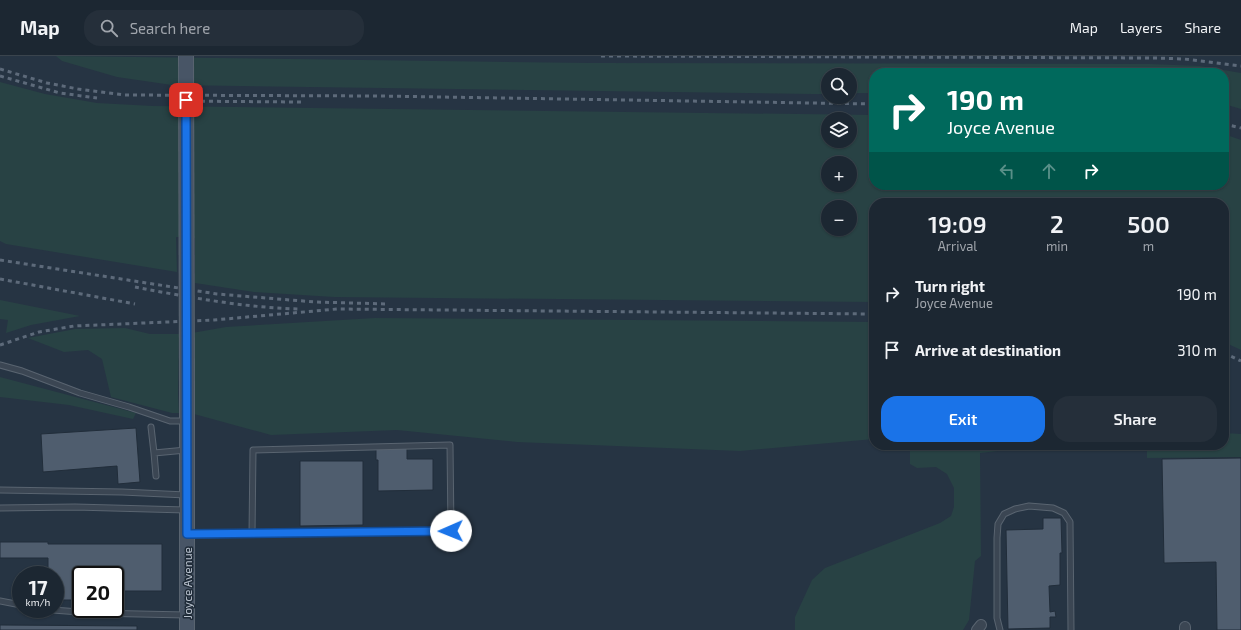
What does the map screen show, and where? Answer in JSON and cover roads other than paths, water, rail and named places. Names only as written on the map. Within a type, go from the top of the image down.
[{"type":"street","name":"Joyce Avenue","points":[[186,56],[187,630]]},
{"type":"lane","points":[[0,366],[22,371],[80,393],[170,421],[187,421]]},
{"type":"lane","points":[[152,427],[156,476]]},
{"type":"lane","points":[[187,534],[252,534],[451,531],[450,445],[253,450],[252,534]]},
{"type":"lane","points":[[154,453],[187,450]]},
{"type":"lane","points":[[0,490],[122,492],[187,495]]},
{"type":"lane","points":[[1000,630],[997,618],[998,524],[1004,514],[1015,509],[1029,506],[1053,508],[1064,513],[1070,522],[1071,630]]},
{"type":"lane","points":[[0,508],[75,507],[187,510]]},
{"type":"lane","points":[[0,601],[12,603]]},
{"type":"lane","points":[[64,611],[186,615]]},
{"type":"railway","points":[[601,56],[1157,58],[1184,59],[1241,66]]},
{"type":"railway","points":[[0,69],[47,83],[78,89],[125,95],[379,96],[869,104]]},
{"type":"railway","points":[[0,76],[60,93],[97,98]]},
{"type":"railway","points":[[169,101],[301,102]]},
{"type":"railway","points":[[1229,125],[1241,128]]},
{"type":"railway","points":[[0,260],[217,294],[315,302],[388,304]]},
{"type":"railway","points":[[0,279],[135,304]]},
{"type":"railway","points":[[135,287],[259,307],[300,309]]},
{"type":"railway","points":[[0,345],[39,332],[74,326],[214,320],[337,309],[869,314]]},
{"type":"railway","points":[[1229,355],[1241,361]]}]
